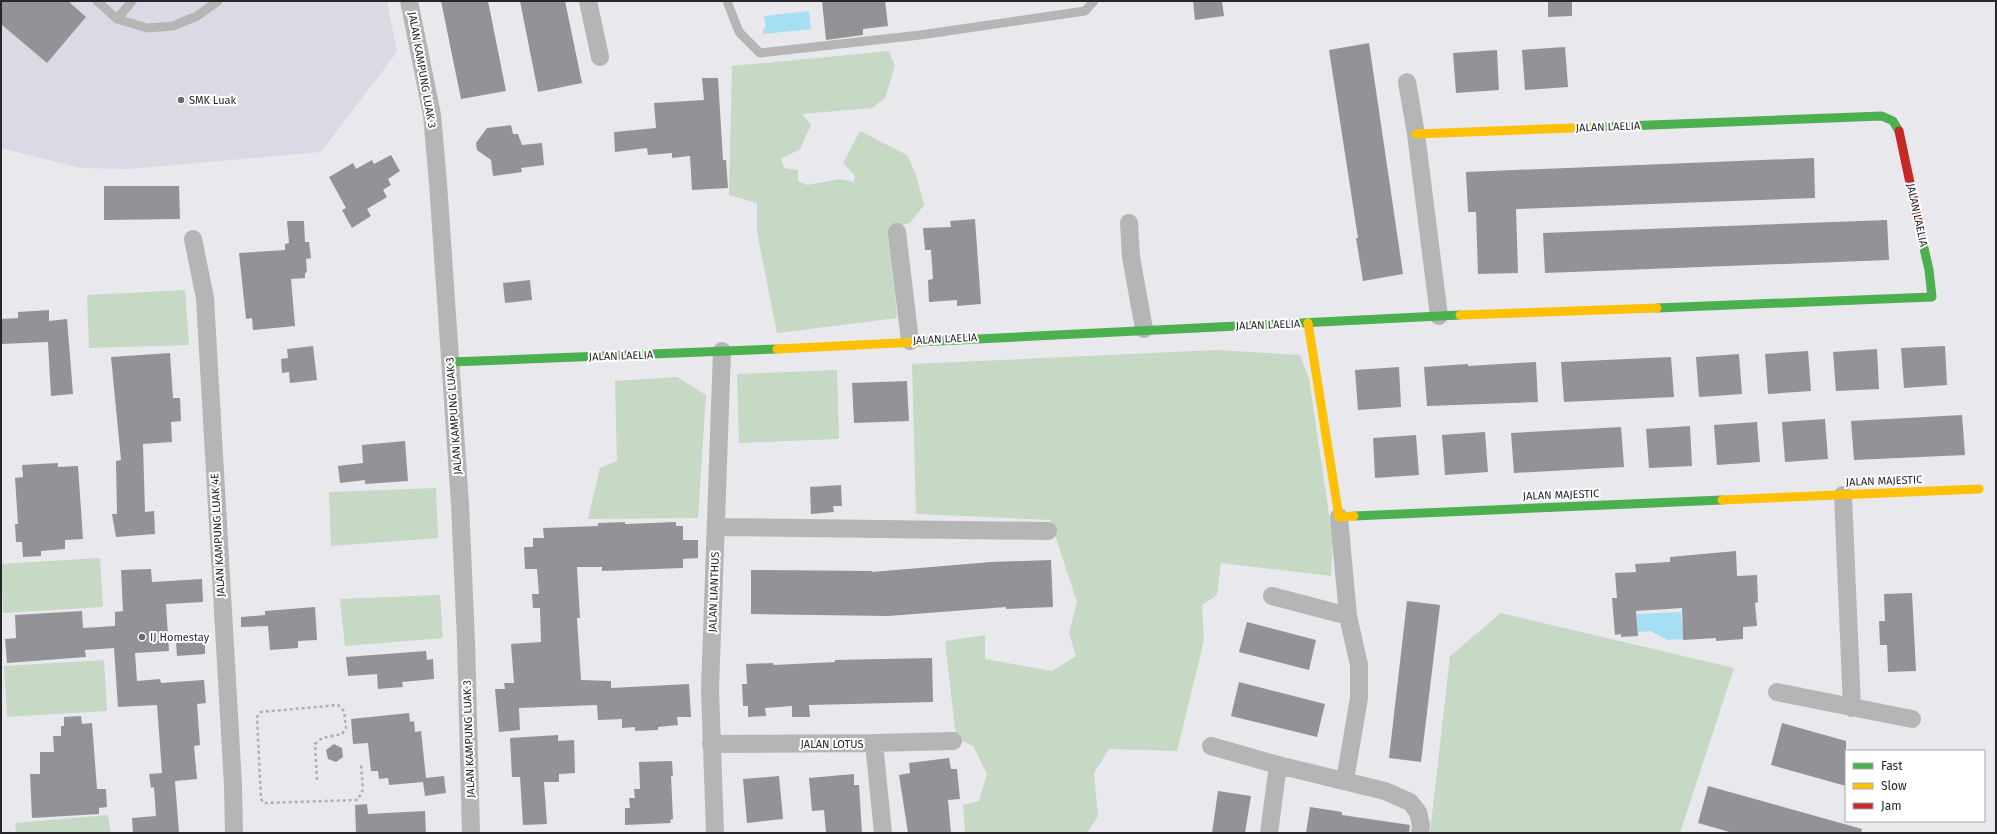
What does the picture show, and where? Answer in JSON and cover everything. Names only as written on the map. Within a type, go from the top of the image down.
[{"type":"street","name":"JALAN KAMPUNG LUAK 3","points":[[409,1],[432,115],[451,362],[466,626],[471,833]]},
{"type":"street","points":[[588,1],[600,57]]},
{"type":"street","points":[[1407,82],[1416,134],[1439,316]]},
{"type":"street","name":"JALAN LAELIA","points":[[451,362],[722,351],[1144,329],[1308,323],[1439,316],[1932,297],[1929,270],[1898,128],[1893,121],[1882,116],[1416,134]]},
{"type":"street","points":[[1129,223],[1131,257],[1144,329]]},
{"type":"street","points":[[897,232],[910,341]]},
{"type":"street","name":"JALAN KAMPUNG LUAK 4E","points":[[193,238],[205,298],[233,785],[234,833]]},
{"type":"street","points":[[1308,323],[1339,517],[1348,616],[1359,665],[1358,698],[1345,780]]},
{"type":"street","name":"JALAN LIANTHUS","points":[[715,833],[710,689],[717,527],[722,351]]},
{"type":"street","name":"JALAN MAJESTIC","points":[[1339,517],[1979,489]]},
{"type":"street","points":[[1842,495],[1852,708]]},
{"type":"street","points":[[717,527],[1048,531]]},
{"type":"street","points":[[1272,596],[1348,616]]},
{"type":"street","points":[[1777,692],[1912,720]]},
{"type":"street","name":"JALAN LOTUS","points":[[711,744],[874,744],[953,741]]},
{"type":"street","points":[[874,744],[883,833]]},
{"type":"street","points":[[1211,746],[1278,765],[1345,780],[1385,791],[1410,802],[1418,812],[1421,826],[1420,833]]},
{"type":"street","points":[[1269,833],[1278,765]]},
{"type":"lane","points":[[97,1],[117,19],[147,28],[173,26],[197,16],[218,1]]},
{"type":"lane","points":[[117,19],[132,1]]},
{"type":"lane","points":[[727,1],[739,32],[760,53],[920,35],[1085,11],[1094,1]]},
{"type":"path","points":[[317,780],[314,744],[322,738],[342,734],[346,728],[344,711],[338,705],[261,712],[257,717],[261,799],[264,803],[358,800],[363,788],[361,765]]},
{"type":"shaded area","name":"SMK Luak","points":[[1,1],[387,1],[397,52],[321,152],[129,169],[81,168],[1,148]]},
{"type":"green space","points":[[889,51],[895,66],[885,98],[872,108],[802,114],[811,125],[800,149],[781,159],[784,168],[798,170],[798,181],[807,185],[840,179],[854,182],[855,176],[843,163],[860,131],[907,155],[916,175],[924,205],[910,223],[890,228],[897,318],[777,333],[757,232],[757,203],[729,195],[732,66]]},
{"type":"green space","points":[[185,290],[189,345],[89,348],[87,295]]},
{"type":"green space","points":[[1217,350],[1300,355],[1309,379],[1333,541],[1331,576],[1221,563],[1217,595],[1202,605],[1204,640],[1177,751],[1109,749],[1094,773],[1098,816],[1087,833],[965,832],[963,805],[979,801],[987,774],[973,746],[956,738],[945,641],[985,635],[985,659],[1052,671],[1076,656],[1069,633],[1077,602],[1050,520],[916,514],[912,364]]},
{"type":"green space","points":[[837,370],[839,439],[739,443],[737,374]]},
{"type":"green space","points":[[677,377],[706,395],[698,518],[588,519],[600,468],[617,461],[615,381]]},
{"type":"green space","points":[[436,488],[438,538],[331,546],[329,492]]},
{"type":"green space","points":[[100,558],[103,607],[3,613],[1,564]]},
{"type":"green space","points":[[440,595],[443,638],[345,646],[340,599]]},
{"type":"green space","points":[[1501,613],[1734,668],[1680,833],[1430,833],[1450,656]]},
{"type":"green space","points":[[104,660],[107,711],[7,717],[4,666]]},
{"type":"green space","points":[[108,815],[111,833],[16,833],[15,823]]},
{"type":"water","points":[[809,11],[811,29],[763,34],[763,30],[766,27],[764,16]]},
{"type":"water","points":[[1681,612],[1683,639],[1668,640],[1650,631],[1638,632],[1637,614]]},
{"type":"building","points":[[1,1],[68,1],[86,17],[47,63],[1,24]]},
{"type":"building","points":[[441,1],[488,1],[506,91],[461,99]]},
{"type":"building","points":[[520,1],[565,1],[582,83],[538,92]]},
{"type":"building","points":[[822,1],[885,1],[888,26],[863,29],[863,35],[826,40]]},
{"type":"building","points":[[1193,1],[1222,1],[1224,16],[1195,20]]},
{"type":"building","points":[[1548,1],[1572,1],[1572,16],[1548,17]]},
{"type":"building","points":[[1369,43],[1403,274],[1363,281],[1356,238],[1358,238],[1329,50]]},
{"type":"building","points":[[1565,47],[1568,87],[1525,90],[1522,50]]},
{"type":"building","points":[[1497,50],[1499,90],[1456,93],[1453,53]]},
{"type":"building","points":[[702,78],[718,78],[723,160],[726,160],[728,188],[692,190],[690,156],[672,158],[672,153],[648,155],[647,148],[615,152],[614,132],[656,128],[654,103],[704,100]]},
{"type":"building","points":[[511,125],[513,134],[518,134],[522,145],[542,143],[544,165],[521,168],[522,172],[493,176],[491,160],[477,150],[476,143],[487,128]]},
{"type":"building","points":[[391,155],[400,171],[388,179],[391,185],[383,190],[387,197],[367,209],[371,216],[352,228],[342,210],[346,208],[329,177],[353,163],[356,169],[372,160],[374,164]]},
{"type":"building","points":[[1814,158],[1815,198],[1516,209],[1518,273],[1478,274],[1476,212],[1468,212],[1466,172]]},
{"type":"building","points":[[104,186],[179,186],[180,219],[104,220]]},
{"type":"building","points":[[975,219],[981,304],[957,306],[957,300],[929,302],[928,280],[933,279],[931,250],[925,250],[923,228],[951,227],[950,221]]},
{"type":"building","points":[[1887,220],[1889,260],[1545,273],[1543,233]]},
{"type":"building","points":[[287,221],[304,221],[305,242],[309,242],[311,258],[306,259],[307,272],[305,273],[305,278],[291,279],[295,326],[253,330],[252,318],[246,319],[239,253],[285,250],[285,244],[289,243]]},
{"type":"building","points":[[530,280],[532,300],[505,303],[503,283]]},
{"type":"building","points":[[49,310],[49,321],[67,319],[73,394],[51,396],[48,342],[1,344],[1,319],[18,318],[18,312]]},
{"type":"building","points":[[313,346],[317,380],[290,383],[289,372],[282,373],[281,359],[288,358],[287,349]]},
{"type":"building","points":[[1945,346],[1947,385],[1904,388],[1901,348]]},
{"type":"building","points":[[1877,349],[1879,389],[1836,391],[1833,352]]},
{"type":"building","points":[[1808,351],[1811,391],[1768,394],[1765,354]]},
{"type":"building","points":[[170,353],[173,398],[180,398],[181,421],[171,422],[172,442],[143,444],[145,512],[154,511],[155,534],[116,537],[112,514],[117,514],[116,461],[121,460],[111,357]]},
{"type":"building","points":[[1739,354],[1742,394],[1699,397],[1696,357]]},
{"type":"building","points":[[1671,357],[1674,397],[1564,402],[1561,362]]},
{"type":"building","points":[[1536,362],[1538,402],[1427,406],[1424,367]]},
{"type":"building","points":[[1399,367],[1401,407],[1358,410],[1355,370]]},
{"type":"building","points":[[907,381],[909,421],[854,423],[852,383]]},
{"type":"building","points":[[1962,415],[1965,455],[1854,460],[1851,421]]},
{"type":"building","points":[[1825,419],[1828,459],[1785,462],[1782,422]]},
{"type":"building","points":[[1757,422],[1760,462],[1717,465],[1714,425]]},
{"type":"building","points":[[1690,426],[1692,466],[1649,468],[1646,429]]},
{"type":"building","points":[[1621,427],[1624,467],[1514,473],[1511,433]]},
{"type":"building","points":[[1485,432],[1488,472],[1445,475],[1442,435]]},
{"type":"building","points":[[1416,435],[1419,475],[1375,478],[1373,438]]},
{"type":"building","points":[[405,441],[408,481],[365,484],[365,480],[340,483],[338,466],[363,463],[362,445]]},
{"type":"building","points":[[58,463],[58,467],[78,466],[83,539],[65,540],[65,549],[41,551],[41,556],[23,557],[22,542],[16,542],[15,524],[18,524],[15,478],[23,477],[22,465]]},
{"type":"building","points":[[841,485],[842,506],[833,506],[834,512],[811,514],[810,487]]},
{"type":"building","points":[[625,522],[625,524],[676,522],[676,526],[683,526],[683,540],[698,540],[698,558],[683,559],[683,568],[602,571],[602,567],[577,567],[580,618],[577,618],[581,680],[611,681],[611,688],[689,684],[691,717],[677,717],[678,725],[658,727],[658,730],[635,731],[635,727],[622,728],[622,719],[598,720],[597,705],[519,708],[520,730],[499,732],[495,689],[505,689],[504,683],[514,683],[511,644],[541,642],[540,608],[533,608],[532,594],[539,594],[537,569],[525,569],[524,547],[533,547],[533,538],[544,538],[543,528],[598,526],[598,523]]},
{"type":"building","points":[[1736,551],[1737,576],[1757,575],[1758,602],[1755,603],[1757,626],[1743,627],[1743,639],[1716,641],[1716,638],[1683,640],[1682,608],[1636,611],[1638,636],[1621,637],[1621,634],[1615,635],[1612,598],[1617,598],[1615,573],[1636,572],[1635,564],[1670,562],[1670,557]]},
{"type":"building","points":[[1051,560],[1053,607],[1006,609],[1006,607],[888,616],[751,614],[751,570],[872,572],[991,562]]},
{"type":"building","points":[[151,569],[152,582],[202,579],[203,602],[166,604],[169,651],[135,653],[137,681],[160,679],[161,683],[204,680],[206,703],[197,704],[200,745],[194,746],[197,779],[175,781],[179,833],[133,833],[132,818],[156,816],[154,787],[151,788],[149,774],[162,773],[157,705],[118,707],[114,648],[85,650],[86,657],[7,663],[5,639],[16,638],[15,615],[82,611],[83,628],[115,626],[115,612],[123,611],[121,570]]},
{"type":"building","points":[[1912,593],[1916,671],[1888,672],[1887,645],[1880,645],[1879,621],[1885,621],[1884,594]]},
{"type":"building","points":[[1407,601],[1440,605],[1421,762],[1389,758]]},
{"type":"building","points":[[315,607],[317,640],[298,641],[298,648],[270,650],[268,626],[241,627],[241,617],[265,615],[265,611]]},
{"type":"building","points":[[1247,622],[1316,640],[1309,670],[1239,652]]},
{"type":"building","points":[[205,640],[205,654],[177,656],[176,642]]},
{"type":"building","points":[[426,651],[427,660],[433,659],[434,679],[402,682],[403,687],[378,689],[377,674],[348,676],[346,657]]},
{"type":"building","points":[[932,658],[933,702],[809,705],[810,717],[792,717],[792,706],[765,708],[766,716],[748,717],[748,706],[743,706],[742,684],[747,684],[746,664],[773,663],[774,665],[835,662],[835,660]]},
{"type":"building","points":[[1239,682],[1325,704],[1317,737],[1231,716]]},
{"type":"building","points":[[409,713],[410,722],[414,721],[415,732],[421,731],[426,778],[444,776],[446,793],[425,796],[423,782],[389,785],[388,778],[379,779],[378,771],[371,771],[368,743],[353,744],[351,719]]},
{"type":"building","points":[[81,716],[82,724],[92,723],[97,789],[106,789],[107,807],[99,808],[99,814],[32,818],[30,774],[40,774],[40,752],[54,752],[53,736],[61,736],[61,726],[64,726],[64,717]]},
{"type":"building","points":[[1782,723],[1846,741],[1845,786],[1771,765]]},
{"type":"building","points":[[558,735],[558,741],[574,740],[575,773],[559,774],[559,782],[544,782],[547,824],[523,825],[520,777],[512,777],[510,738]]},
{"type":"building","points":[[334,744],[342,748],[343,757],[336,762],[328,759],[326,750]]},
{"type":"building","points":[[949,758],[951,769],[957,769],[960,799],[948,800],[951,833],[908,833],[899,775],[910,773],[909,763]]},
{"type":"building","points":[[672,761],[673,776],[671,776],[673,819],[670,820],[671,823],[625,825],[625,808],[630,808],[629,798],[635,798],[634,789],[640,789],[639,762]]},
{"type":"building","points":[[854,774],[854,785],[859,785],[862,833],[826,833],[824,810],[812,811],[809,778]]},
{"type":"building","points":[[779,776],[783,819],[747,823],[743,779]]},
{"type":"building","points":[[1708,786],[1862,829],[1861,833],[1733,833],[1698,823]]},
{"type":"building","points":[[1218,791],[1251,796],[1245,833],[1212,833]]},
{"type":"building","points":[[367,804],[368,814],[425,811],[426,833],[356,833],[355,805]]},
{"type":"building","points":[[1310,807],[1342,812],[1342,815],[1410,825],[1409,833],[1306,833]]},
{"type":"traffic: fast","points":[[1599,127],[1882,116],[1893,121],[1899,131]]},
{"type":"traffic: fast","points":[[1657,308],[1932,297],[1929,270],[1921,235]]},
{"type":"traffic: fast","points":[[918,342],[1460,315]]},
{"type":"traffic: fast","points":[[451,362],[777,349]]},
{"type":"traffic: fast","points":[[1354,516],[1722,500]]},
{"type":"traffic: slow","points":[[1416,134],[1599,127]]},
{"type":"traffic: slow","points":[[1460,315],[1657,308]]},
{"type":"traffic: slow","points":[[1308,323],[1339,517],[1354,516]]},
{"type":"traffic: slow","points":[[777,349],[918,342]]},
{"type":"traffic: slow","points":[[1722,500],[1979,489]]},
{"type":"traffic: jam","points":[[1899,131],[1921,235]]},
{"type":"place","name":"SMK Luak","points":[[181,100]]},
{"type":"place","name":"IJ Homestay","points":[[142,637]]}]
